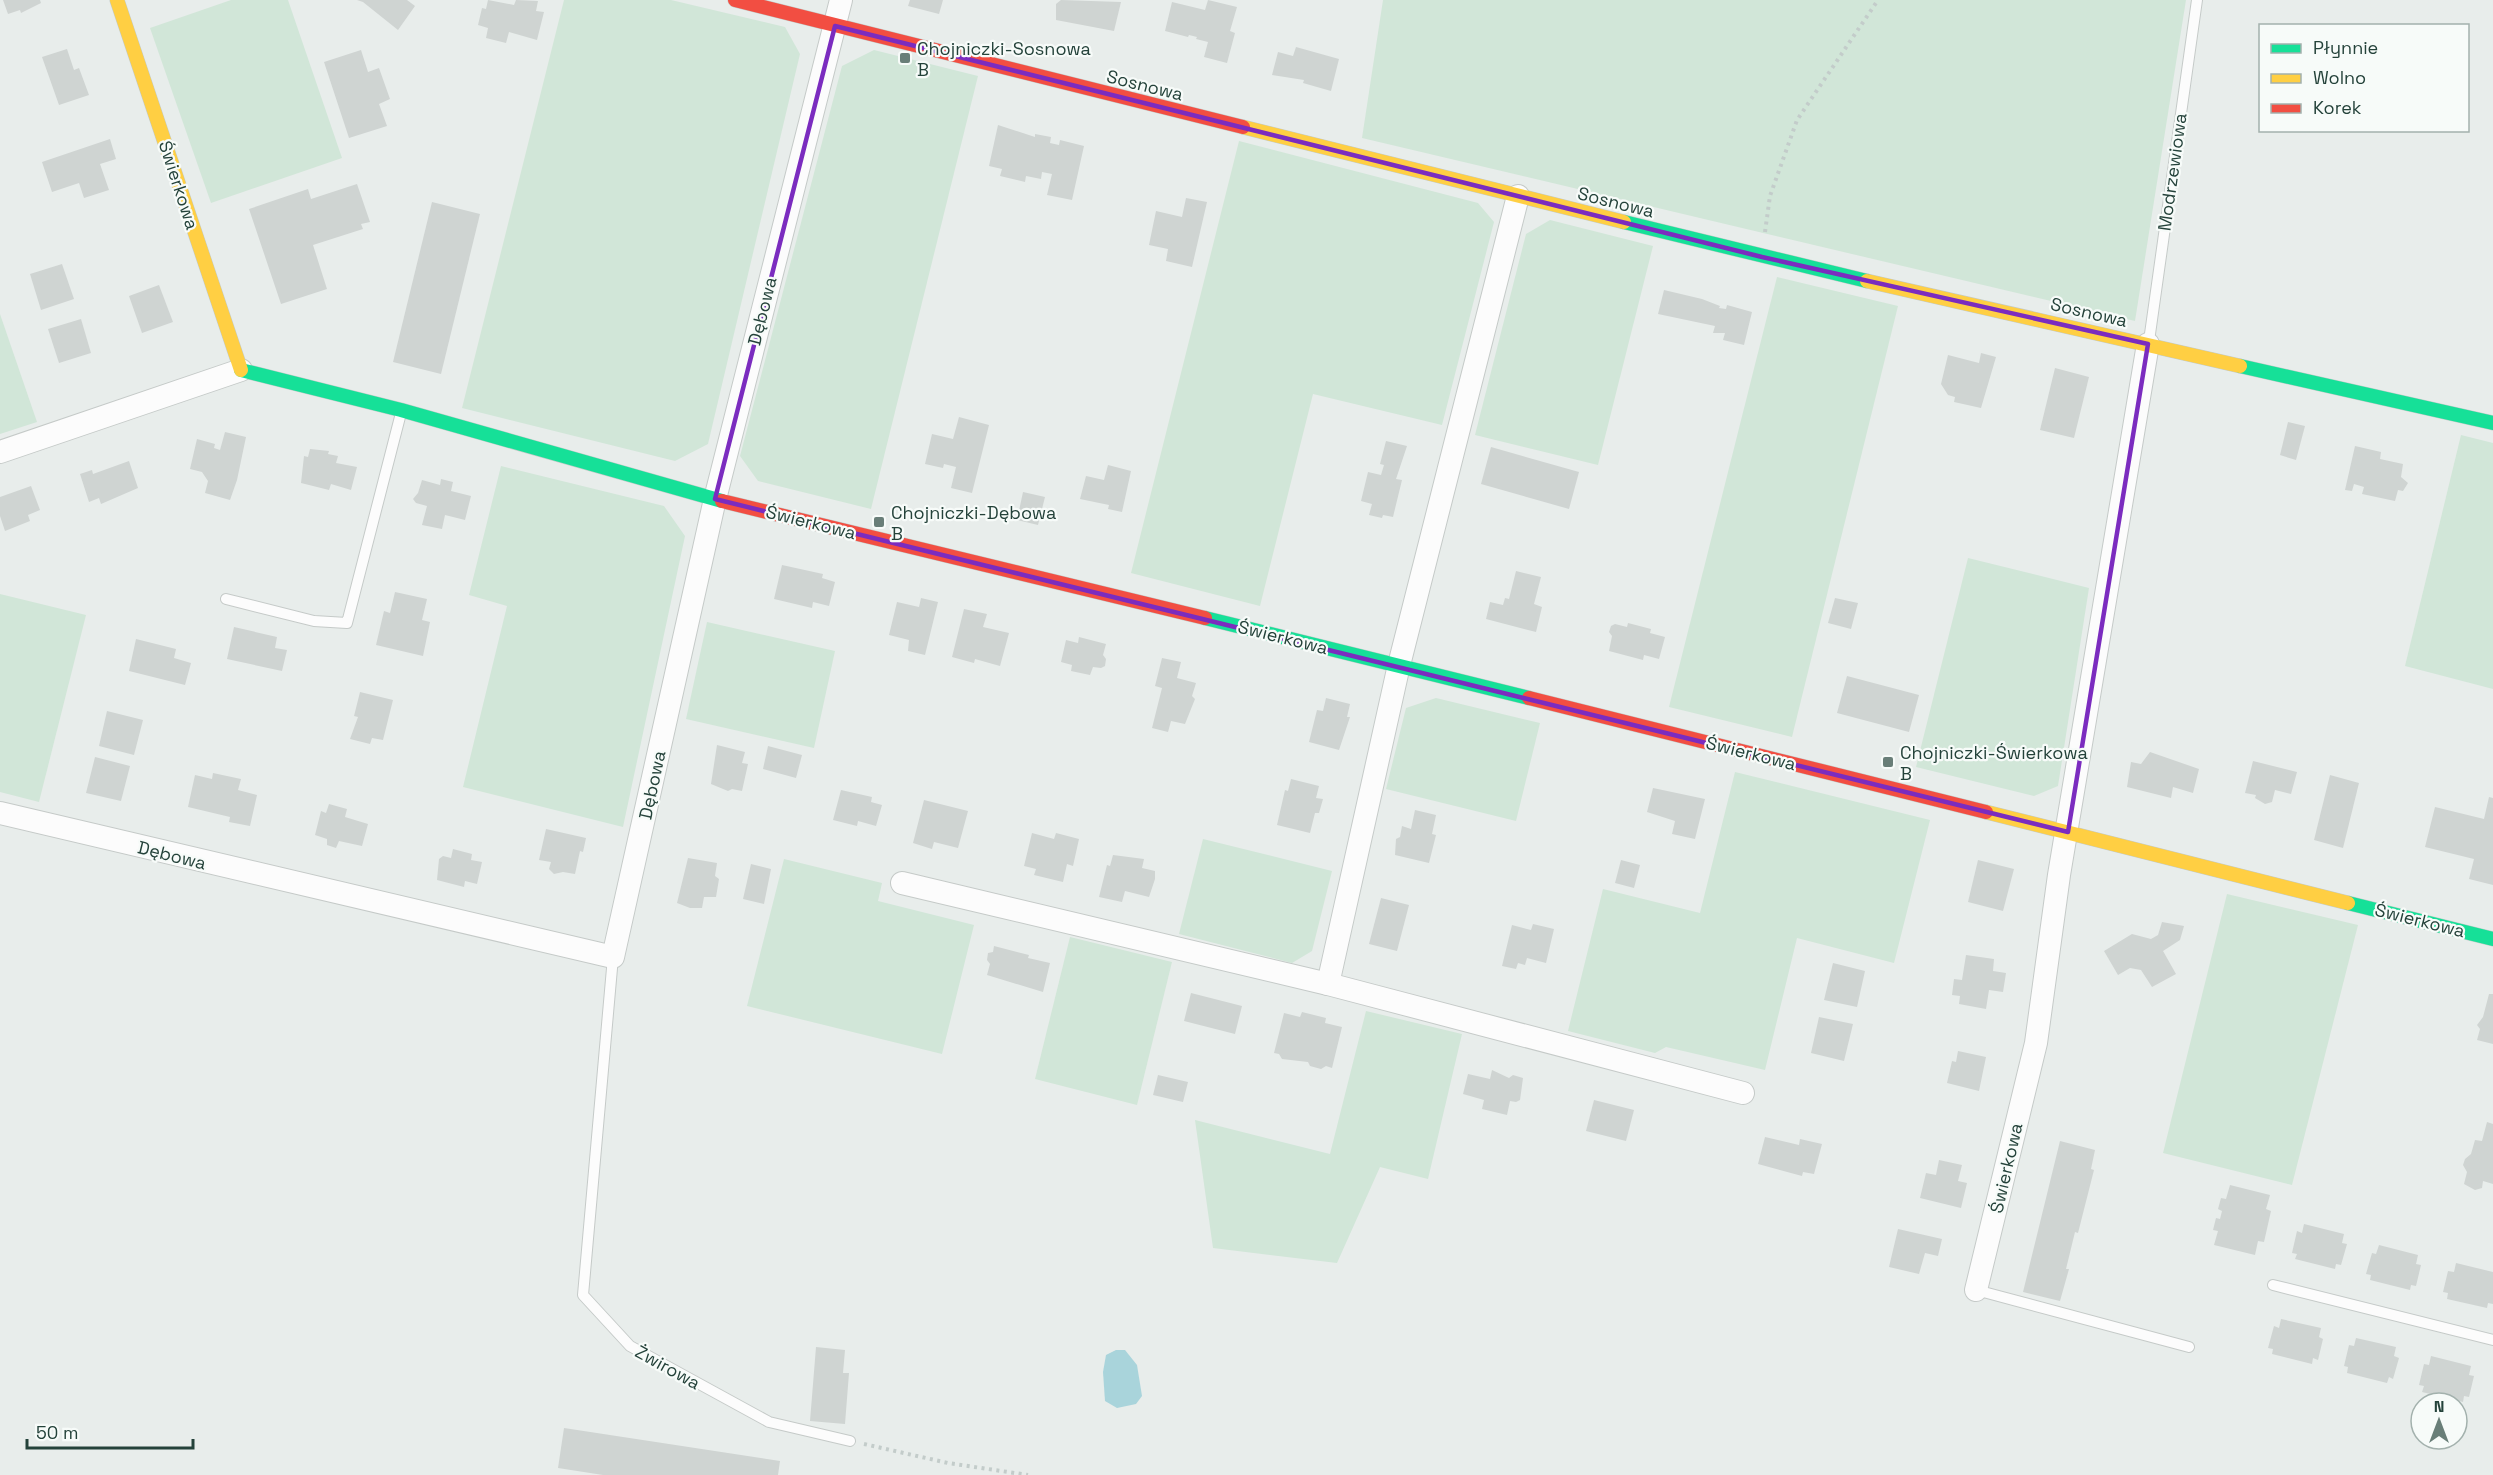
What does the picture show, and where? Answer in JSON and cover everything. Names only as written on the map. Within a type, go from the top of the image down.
[{"type":"street","name":"Świerkowa","points":[[117,0],[241,370],[401,410],[715,499],[1399,665],[2493,939]]},
{"type":"street","name":"Sosnowa","points":[[735,0],[1762,257],[2493,423]]},
{"type":"street","name":"Dębowa","points":[[0,813],[614,957],[715,499],[842,0]]},
{"type":"street","points":[[1328,984],[1399,665],[1518,196]]},
{"type":"street","name":"Świerkowa","points":[[1976,1290],[2036,1043],[2148,344]]},
{"type":"street","points":[[0,452],[241,370]]},
{"type":"street","points":[[902,883],[1328,984],[1743,1093]]},
{"type":"lane","name":"Modrzewiowa","points":[[2148,344],[2198,0]]},
{"type":"lane","points":[[226,599],[314,621],[347,623],[401,410]]},
{"type":"lane","name":"Żwirowa","points":[[614,957],[583,1294],[630,1346],[770,1422],[850,1441]]},
{"type":"lane","points":[[2273,1285],[2493,1340]]},
{"type":"lane","points":[[1976,1290],[2190,1347]]},
{"type":"path","points":[[1762,257],[1770,196],[1797,120],[1878,0]]},
{"type":"path","points":[[850,1441],[948,1462],[1028,1475]]},
{"type":"highlighted area","points":[[835,26],[1762,257],[2148,344],[2068,832],[715,499]]},
{"type":"green space","points":[[231,0],[288,0],[342,158],[211,203],[150,28]]},
{"type":"green space","points":[[564,0],[671,0],[785,27],[800,54],[708,444],[675,461],[462,408]]},
{"type":"green space","points":[[1383,0],[2186,0],[2135,321],[1362,138]]},
{"type":"green space","points":[[874,50],[978,76],[871,509],[758,481],[740,456],[842,66]]},
{"type":"green space","points":[[1239,141],[1478,203],[1494,222],[1442,425],[1313,394],[1260,606],[1131,573]]},
{"type":"green space","points":[[1550,220],[1653,246],[1598,465],[1475,435],[1526,234]]},
{"type":"green space","points":[[1777,277],[1898,306],[1792,737],[1669,707]]},
{"type":"green space","points":[[0,314],[37,422],[0,434]]},
{"type":"green space","points":[[2461,435],[2493,443],[2493,689],[2405,666]]},
{"type":"green space","points":[[501,466],[664,506],[685,536],[623,827],[463,787],[507,606],[469,595]]},
{"type":"green space","points":[[1968,558],[2089,588],[2058,786],[2034,796],[1916,767]]},
{"type":"green space","points":[[0,594],[86,615],[39,802],[0,792]]},
{"type":"green space","points":[[707,622],[835,651],[814,748],[686,719]]},
{"type":"green space","points":[[1436,698],[1540,723],[1516,821],[1386,789],[1406,708]]},
{"type":"green space","points":[[1735,772],[1930,820],[1894,963],[1797,938],[1765,1070],[1666,1047],[1655,1053],[1568,1031],[1603,889],[1700,913]]},
{"type":"green space","points":[[1203,839],[1332,871],[1312,951],[1292,963],[1179,934]]},
{"type":"green space","points":[[784,859],[882,883],[878,901],[974,925],[942,1054],[747,1006]]},
{"type":"green space","points":[[2227,894],[2358,925],[2292,1185],[2163,1153]]},
{"type":"green space","points":[[1070,937],[1172,962],[1137,1105],[1035,1079]]},
{"type":"green space","points":[[1366,1011],[1462,1034],[1428,1179],[1380,1167],[1337,1263],[1213,1248],[1195,1120],[1330,1154]]},
{"type":"water","points":[[1116,1350],[1125,1350],[1137,1365],[1142,1396],[1136,1404],[1117,1408],[1105,1401],[1103,1372],[1106,1355]]},
{"type":"building","points":[[3,0],[40,0],[41,3],[21,13],[20,10],[8,14]]},
{"type":"building","points":[[357,0],[407,0],[415,6],[398,30],[363,2]]},
{"type":"building","points":[[488,0],[514,5],[516,0],[538,1],[536,11],[544,12],[537,40],[509,32],[506,43],[486,38],[488,28],[478,25],[482,8],[486,9]]},
{"type":"building","points":[[910,0],[943,0],[939,14],[908,6]]},
{"type":"building","points":[[1061,0],[1121,2],[1114,31],[1056,20],[1056,4]]},
{"type":"building","points":[[1208,0],[1237,7],[1230,31],[1235,33],[1227,63],[1204,57],[1208,42],[1196,39],[1197,37],[1165,31],[1172,2],[1205,10]]},
{"type":"building","points":[[1296,47],[1339,59],[1331,91],[1303,83],[1304,80],[1272,75],[1278,52],[1293,56]]},
{"type":"building","points":[[67,49],[74,70],[79,68],[89,95],[59,105],[42,57]]},
{"type":"building","points":[[361,50],[368,72],[379,68],[390,99],[379,104],[387,126],[349,138],[324,62]]},
{"type":"building","points":[[998,125],[1035,137],[1035,134],[1051,137],[1050,143],[1059,145],[1060,140],[1084,146],[1072,200],[1047,195],[1052,174],[1042,172],[1041,179],[1026,176],[1025,182],[1000,176],[1002,169],[989,166]]},
{"type":"building","points":[[110,139],[116,159],[100,164],[109,190],[84,198],[79,183],[52,192],[42,162]]},
{"type":"building","points":[[357,184],[370,222],[361,224],[363,229],[313,245],[327,289],[281,304],[249,209],[308,189],[311,199]]},
{"type":"building","points":[[1186,198],[1207,202],[1192,267],[1166,261],[1168,249],[1149,245],[1156,211],[1182,217]]},
{"type":"building","points":[[432,202],[480,214],[441,374],[393,362]]},
{"type":"building","points":[[62,264],[74,299],[41,310],[30,274]]},
{"type":"building","points":[[159,285],[173,322],[142,333],[129,296]]},
{"type":"building","points":[[1664,290],[1702,299],[1720,306],[1719,308],[1726,309],[1727,305],[1752,312],[1744,345],[1723,340],[1725,333],[1713,333],[1715,326],[1658,314]]},
{"type":"building","points":[[81,319],[91,353],[59,363],[48,329]]},
{"type":"building","points":[[1981,353],[1996,357],[1981,408],[1954,402],[1955,397],[1948,395],[1941,384],[1948,355],[1979,363]]},
{"type":"building","points":[[2055,368],[2089,377],[2074,438],[2040,430]]},
{"type":"building","points":[[959,417],[989,425],[972,493],[951,488],[956,467],[944,464],[943,468],[925,464],[932,434],[953,439]]},
{"type":"building","points":[[2288,422],[2305,426],[2296,460],[2280,455]]},
{"type":"building","points":[[225,432],[246,437],[237,480],[230,500],[205,493],[208,481],[202,472],[190,469],[197,439],[215,444],[214,448],[220,450]]},
{"type":"building","points":[[1386,441],[1407,446],[1396,479],[1402,480],[1393,517],[1383,515],[1382,518],[1369,515],[1372,504],[1361,501],[1368,472],[1381,475],[1384,465],[1380,464]]},
{"type":"building","points":[[2355,446],[2381,452],[2380,459],[2403,464],[2401,477],[2408,483],[2403,491],[2398,490],[2395,501],[2362,494],[2364,487],[2354,484],[2352,491],[2345,490]]},
{"type":"building","points":[[1491,447],[1579,472],[1569,509],[1481,484]]},
{"type":"building","points":[[310,449],[329,451],[328,454],[338,456],[336,463],[357,467],[351,490],[331,484],[329,490],[301,483],[304,456],[308,457]]},
{"type":"building","points":[[129,461],[138,488],[101,504],[99,498],[89,502],[80,474],[92,470],[93,474]]},
{"type":"building","points":[[1108,465],[1131,471],[1122,512],[1108,509],[1109,505],[1080,499],[1086,476],[1104,480]]},
{"type":"building","points":[[441,479],[453,482],[451,491],[471,496],[465,520],[445,515],[442,529],[422,525],[427,506],[416,503],[413,499],[418,493],[422,480],[440,485]]},
{"type":"building","points":[[31,486],[40,510],[28,515],[30,521],[5,531],[0,516],[0,497]]},
{"type":"building","points":[[1023,492],[1045,497],[1038,525],[1017,520]]},
{"type":"building","points":[[782,565],[823,574],[822,578],[835,582],[829,606],[813,602],[812,608],[774,599]]},
{"type":"building","points":[[1516,571],[1541,577],[1534,604],[1542,607],[1536,632],[1486,619],[1490,602],[1503,605],[1505,598],[1509,599]]},
{"type":"building","points":[[395,592],[427,599],[422,620],[430,622],[423,656],[376,645],[384,611],[390,613]]},
{"type":"building","points":[[921,598],[938,602],[925,655],[908,651],[909,640],[889,635],[897,602],[919,607]]},
{"type":"building","points":[[1835,598],[1858,603],[1851,629],[1828,623]]},
{"type":"building","points":[[964,609],[987,614],[983,627],[1009,633],[1000,666],[975,659],[974,663],[952,657]]},
{"type":"building","points":[[1628,623],[1651,629],[1650,633],[1665,637],[1659,659],[1644,655],[1643,660],[1609,651],[1611,626],[1615,624],[1627,627]]},
{"type":"building","points":[[234,627],[277,637],[275,648],[287,650],[282,671],[227,659]]},
{"type":"building","points":[[1079,637],[1106,644],[1103,655],[1106,659],[1105,666],[1093,667],[1090,675],[1071,671],[1072,665],[1061,662],[1066,640],[1078,643]]},
{"type":"building","points":[[136,639],[176,649],[174,658],[191,663],[185,685],[129,671]]},
{"type":"building","points":[[1162,658],[1181,662],[1177,678],[1196,683],[1192,696],[1195,699],[1185,724],[1171,721],[1168,732],[1152,728],[1162,688],[1155,686]]},
{"type":"building","points":[[1847,676],[1919,695],[1909,732],[1837,713]]},
{"type":"building","points":[[360,692],[393,700],[383,740],[372,738],[370,744],[350,739],[358,717],[354,716]]},
{"type":"building","points":[[1326,698],[1350,704],[1347,717],[1350,717],[1339,750],[1309,742],[1317,710],[1323,711]]},
{"type":"building","points":[[107,711],[143,720],[134,755],[99,746]]},
{"type":"building","points":[[717,745],[745,752],[742,763],[748,764],[742,791],[732,789],[728,791],[711,784]]},
{"type":"building","points":[[768,746],[802,755],[796,778],[763,769]]},
{"type":"building","points":[[2150,752],[2199,769],[2193,793],[2173,787],[2171,798],[2127,787],[2131,762],[2141,764]]},
{"type":"building","points":[[95,757],[130,766],[121,801],[86,793]]},
{"type":"building","points":[[2253,761],[2297,772],[2291,794],[2275,790],[2272,802],[2265,804],[2255,798],[2256,795],[2245,793]]},
{"type":"building","points":[[213,773],[241,779],[238,790],[257,795],[250,826],[229,822],[230,817],[188,807],[195,775],[212,779]]},
{"type":"building","points":[[2330,775],[2359,783],[2343,848],[2314,840]]},
{"type":"building","points":[[1291,779],[1319,786],[1316,798],[1323,799],[1319,813],[1315,813],[1310,833],[1277,825],[1285,790],[1288,791]]},
{"type":"building","points":[[1653,788],[1705,799],[1695,839],[1672,834],[1675,821],[1647,812]]},
{"type":"building","points":[[841,790],[872,797],[871,802],[882,805],[876,826],[858,821],[857,826],[833,820]]},
{"type":"building","points":[[2489,797],[2493,798],[2493,885],[2469,879],[2474,859],[2425,847],[2435,807],[2484,819]]},
{"type":"building","points":[[924,800],[968,811],[958,848],[934,842],[932,849],[913,843]]},
{"type":"building","points":[[329,804],[347,809],[345,817],[368,824],[362,846],[339,841],[336,848],[327,845],[327,839],[315,835],[321,811],[326,813]]},
{"type":"building","points":[[1415,810],[1436,815],[1432,834],[1436,835],[1429,863],[1395,855],[1396,839],[1400,837],[1402,826],[1411,829]]},
{"type":"building","points":[[546,829],[586,838],[583,852],[580,851],[575,874],[563,872],[554,874],[549,869],[551,862],[539,860]]},
{"type":"building","points":[[1032,833],[1054,839],[1056,833],[1079,839],[1073,866],[1067,864],[1063,882],[1034,875],[1036,869],[1024,866]]},
{"type":"building","points":[[453,849],[472,854],[471,860],[482,862],[477,884],[465,881],[464,887],[437,880],[439,859],[443,856],[451,858]]},
{"type":"building","points":[[1113,855],[1144,859],[1142,868],[1155,871],[1149,897],[1125,891],[1122,902],[1099,897],[1107,865],[1110,866]]},
{"type":"building","points":[[688,858],[717,863],[715,876],[719,879],[716,897],[704,897],[702,908],[690,908],[677,903]]},
{"type":"building","points":[[1621,860],[1640,865],[1634,888],[1615,883]]},
{"type":"building","points":[[1978,860],[2014,869],[2003,911],[1968,902]]},
{"type":"building","points":[[751,864],[771,869],[764,904],[743,899]]},
{"type":"building","points":[[1381,898],[1409,905],[1397,951],[1369,944]]},
{"type":"building","points":[[2162,922],[2184,926],[2180,940],[2163,951],[2176,974],[2152,987],[2141,970],[2130,968],[2118,975],[2104,951],[2132,934],[2151,939],[2158,935]]},
{"type":"building","points":[[1533,924],[1554,929],[1546,963],[1527,958],[1525,965],[1518,963],[1516,969],[1502,966],[1512,925],[1531,930]]},
{"type":"building","points":[[994,946],[1050,963],[1043,992],[987,975],[990,964],[987,960],[988,953],[993,952]]},
{"type":"building","points":[[1966,955],[1994,959],[1993,971],[2006,973],[2003,992],[1989,990],[1986,1009],[1959,1004],[1960,996],[1952,995],[1954,979],[1962,980]]},
{"type":"building","points":[[1833,963],[1865,971],[1857,1007],[1824,1000]]},
{"type":"building","points":[[1191,993],[1242,1006],[1235,1034],[1184,1021]]},
{"type":"building","points":[[2489,994],[2493,994],[2493,1044],[2477,1040],[2480,1029],[2477,1025],[2483,1017]]},
{"type":"building","points":[[1302,1012],[1326,1018],[1325,1023],[1342,1027],[1332,1068],[1326,1066],[1321,1069],[1310,1066],[1308,1062],[1282,1059],[1279,1054],[1274,1053],[1284,1013],[1300,1017]]},
{"type":"building","points":[[1819,1017],[1853,1024],[1844,1061],[1811,1053]]},
{"type":"building","points":[[1958,1051],[1986,1057],[1979,1091],[1947,1083],[1952,1061],[1956,1062]]},
{"type":"building","points":[[1492,1070],[1509,1078],[1513,1075],[1523,1078],[1520,1100],[1510,1101],[1507,1115],[1482,1109],[1484,1100],[1463,1094],[1468,1074],[1490,1079]]},
{"type":"building","points":[[1158,1075],[1188,1082],[1183,1102],[1153,1095]]},
{"type":"building","points":[[1594,1100],[1634,1110],[1626,1141],[1586,1131]]},
{"type":"building","points":[[2487,1122],[2493,1124],[2493,1184],[2483,1181],[2482,1188],[2475,1190],[2464,1184],[2467,1172],[2463,1165],[2465,1159],[2471,1154],[2475,1140],[2482,1141]]},
{"type":"building","points":[[1765,1137],[1799,1145],[1800,1139],[1822,1144],[1814,1174],[1803,1172],[1802,1176],[1758,1164]]},
{"type":"building","points":[[2060,1141],[2095,1150],[2091,1169],[2094,1170],[2078,1233],[2075,1232],[2066,1269],[2069,1269],[2060,1301],[2023,1292]]},
{"type":"building","points":[[1939,1160],[1962,1165],[1958,1181],[1967,1183],[1961,1208],[1920,1198],[1926,1173],[1936,1175]]},
{"type":"building","points":[[2230,1185],[2270,1195],[2266,1209],[2271,1211],[2264,1242],[2258,1241],[2255,1255],[2214,1245],[2218,1231],[2213,1230],[2216,1218],[2220,1219],[2222,1211],[2218,1209],[2221,1198],[2226,1199]]},
{"type":"building","points":[[2304,1224],[2344,1234],[2342,1243],[2347,1244],[2341,1265],[2336,1264],[2335,1269],[2295,1259],[2297,1254],[2292,1253],[2297,1231],[2302,1233]]},
{"type":"building","points":[[1898,1229],[1942,1239],[1938,1256],[1925,1253],[1919,1274],[1889,1267]]},
{"type":"building","points":[[2379,1245],[2418,1255],[2416,1264],[2421,1265],[2416,1286],[2411,1285],[2410,1290],[2370,1280],[2371,1275],[2366,1274],[2372,1253],[2376,1254]]},
{"type":"building","points":[[2456,1263],[2493,1272],[2493,1304],[2488,1303],[2487,1308],[2447,1299],[2448,1293],[2443,1292],[2448,1271],[2454,1272]]},
{"type":"building","points":[[2281,1319],[2321,1328],[2319,1337],[2323,1339],[2318,1360],[2313,1358],[2312,1364],[2272,1354],[2273,1349],[2268,1348],[2274,1326],[2279,1328]]},
{"type":"building","points":[[2356,1338],[2396,1347],[2394,1356],[2399,1358],[2393,1379],[2389,1377],[2387,1383],[2347,1373],[2348,1367],[2344,1366],[2349,1345],[2354,1346]]},
{"type":"building","points":[[816,1347],[845,1350],[843,1373],[849,1373],[845,1424],[810,1421]]},
{"type":"building","points":[[2431,1356],[2471,1366],[2469,1375],[2474,1376],[2469,1397],[2469,1391],[2422,1391],[2424,1386],[2419,1385],[2424,1364],[2429,1365]]},
{"type":"building","points":[[564,1428],[780,1461],[778,1475],[603,1475],[558,1468]]},
{"type":"traffic: fast","points":[[1624,222],[1867,281]]},
{"type":"traffic: fast","points":[[2240,366],[2493,423]]},
{"type":"traffic: fast","points":[[241,370],[401,410],[722,501]]},
{"type":"traffic: fast","points":[[1205,618],[1529,698]]},
{"type":"traffic: fast","points":[[2348,903],[2493,939]]},
{"type":"traffic: slow","points":[[117,0],[241,370]]},
{"type":"traffic: slow","points":[[1243,127],[1624,222]]},
{"type":"traffic: slow","points":[[1867,281],[2240,366]]},
{"type":"traffic: slow","points":[[1986,812],[2348,903]]},
{"type":"traffic: jam","points":[[735,0],[1243,127]]},
{"type":"traffic: jam","points":[[722,501],[1205,618]]},
{"type":"traffic: jam","points":[[1529,698],[1986,812]]},
{"type":"place","name":"Chojniczki-Sosnowa B","points":[[905,58]]},
{"type":"place","name":"Chojniczki-Dębowa B","points":[[879,522]]},
{"type":"place","name":"Chojniczki-Świerkowa B","points":[[1888,762]]}]
